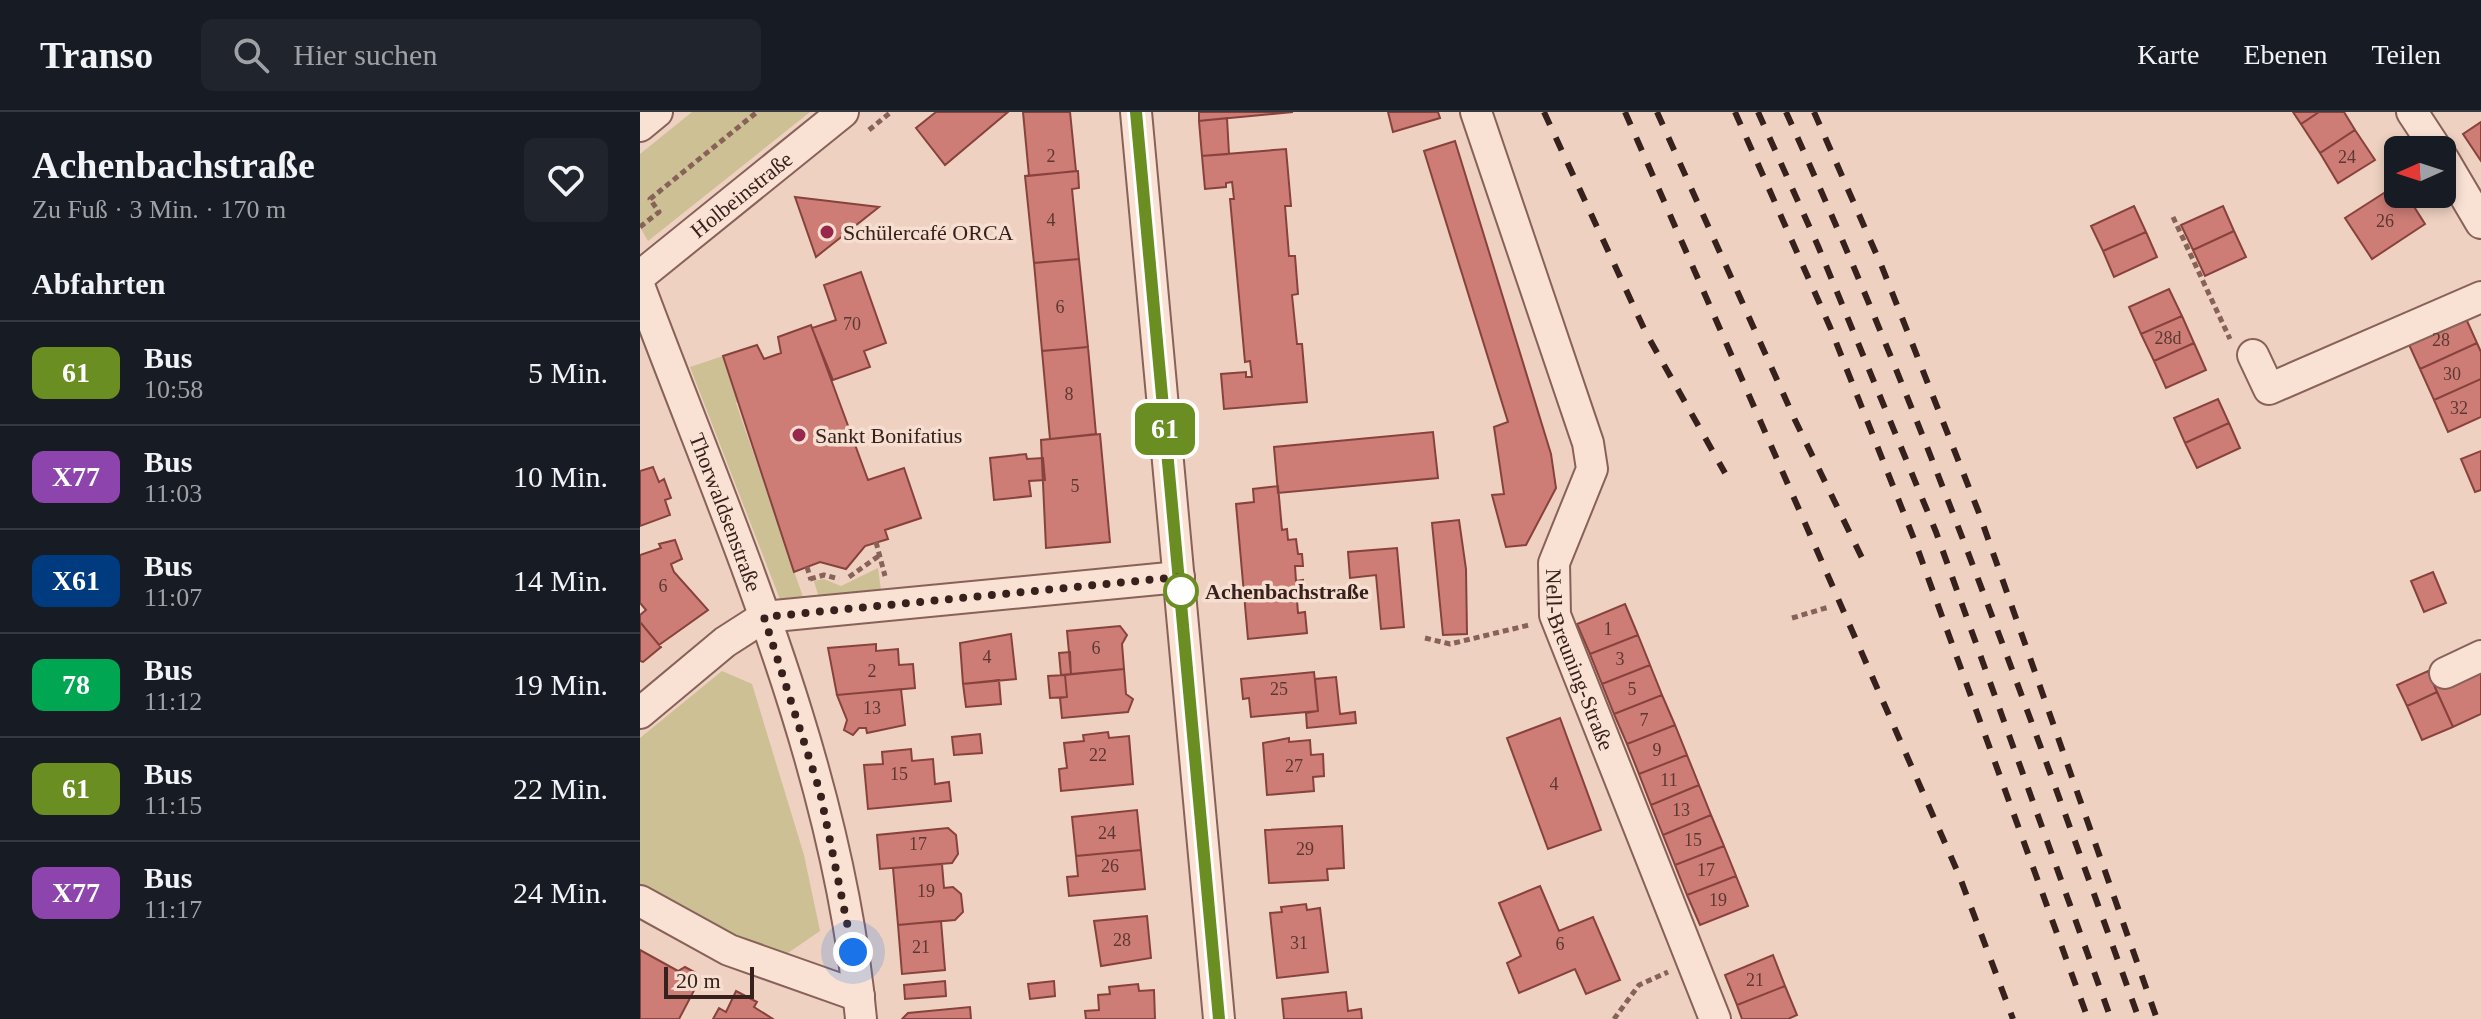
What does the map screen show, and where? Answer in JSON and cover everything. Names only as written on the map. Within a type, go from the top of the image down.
[{"type":"street","points":[[640,126],[657,112]]},
{"type":"street","name":"Holbeinstraße","points":[[640,276],[843,112]]},
{"type":"street","points":[[1136,112],[1219,1019]]},
{"type":"street","name":"Nell-Breuning-Straße","points":[[1476,112],[1588,443],[1592,469],[1554,563],[1555,615],[1715,1019]]},
{"type":"street","points":[[2412,112],[2428,136]]},
{"type":"street","points":[[2456,181],[2481,223]]},
{"type":"street","name":"Thorwaldsenstraße","points":[[640,288],[764,617],[804,736],[832,837],[860,1008]]},
{"type":"street","points":[[2253,355],[2269,389],[2481,297]]},
{"type":"street","points":[[640,713],[725,642],[764,617],[1179,577]]},
{"type":"street","points":[[2445,673],[2481,656]]},
{"type":"street","points":[[640,901],[729,950],[860,1008]]},
{"type":"path","points":[[640,227],[659,212],[650,199],[757,112]]},
{"type":"path","points":[[2173,217],[2238,357],[2253,355]]},
{"type":"path","points":[[810,579],[824,575],[842,579],[857,574],[869,560],[880,555]]},
{"type":"path","points":[[1792,618],[1829,607]]},
{"type":"path","points":[[1425,638],[1450,644],[1535,624]]},
{"type":"path","points":[[1614,1019],[1639,985],[1691,963]]},
{"type":"shaded area","points":[[692,112],[810,112],[648,241],[640,227],[640,154]]},
{"type":"shaded area","points":[[723,356],[739,401],[736,403],[803,597],[781,602],[690,367]]},
{"type":"shaded area","points":[[878,568],[881,590],[819,598],[814,581],[824,579],[841,586]]},
{"type":"shaded area","points":[[722,671],[752,684],[804,855],[820,931],[785,955],[685,913],[640,886],[640,738]]},
{"type":"building","points":[[936,112],[1008,112],[945,165],[916,128]]},
{"type":"building","points":[[1023,112],[1070,112],[1076,171],[1029,176]]},
{"type":"building","points":[[1199,112],[1293,112],[1199,121]]},
{"type":"building","points":[[1388,112],[1438,112],[1440,118],[1393,132]]},
{"type":"building","points":[[2293,112],[2319,112],[2301,124]]},
{"type":"building","points":[[2319,112],[2344,112],[2355,130],[2320,153],[2301,124]]},
{"type":"building","points":[[1227,118],[1229,154],[1202,156],[1199,121]]},
{"type":"building","points":[[2481,122],[2481,161],[2463,134]]},
{"type":"building","points":[[2355,130],[2375,160],[2338,183],[2320,153]]},
{"type":"building","points":[[1455,141],[1551,454],[1556,488],[1526,545],[1506,547],[1492,495],[1504,494],[1494,427],[1508,422],[1424,151]]},
{"type":"building","points":[[1286,149],[1291,206],[1285,206],[1289,256],[1295,256],[1298,294],[1292,295],[1297,344],[1302,344],[1307,402],[1224,409],[1221,374],[1246,372],[1246,377],[1252,377],[1250,361],[1245,362],[1230,199],[1234,199],[1232,182],[1226,183],[1226,187],[1205,189],[1202,156]]},
{"type":"building","points":[[1078,171],[1079,188],[1072,189],[1079,259],[1034,263],[1025,176]]},
{"type":"building","points":[[2384,193],[2384,208],[2415,208],[2425,224],[2372,259],[2345,218]]},
{"type":"building","name":"Schülercafé ORCA","points":[[795,197],[879,207],[816,257]]},
{"type":"building","points":[[2134,206],[2146,232],[2103,251],[2091,226]]},
{"type":"building","points":[[2223,206],[2234,231],[2193,250],[2181,225]]},
{"type":"building","points":[[2234,231],[2246,257],[2205,276],[2193,250]]},
{"type":"building","points":[[2146,232],[2157,257],[2114,277],[2103,251]]},
{"type":"building","points":[[1079,259],[1088,347],[1042,351],[1034,263]]},
{"type":"building","points":[[861,272],[886,343],[864,351],[870,367],[833,380],[812,328],[836,320],[824,285]]},
{"type":"building","points":[[2169,289],[2182,316],[2141,334],[2129,307]]},
{"type":"building","points":[[2463,312],[2477,343],[2420,369],[2406,338]]},
{"type":"building","points":[[2182,316],[2194,343],[2154,361],[2141,334]]},
{"type":"building","name":"Sankt Bonifatius","points":[[811,325],[868,480],[904,468],[921,518],[885,530],[888,539],[865,546],[846,569],[820,562],[794,572],[723,356],[757,345],[764,359],[781,353],[778,337]]},
{"type":"building","points":[[2194,343],[2206,370],[2166,388],[2154,361]]},
{"type":"building","points":[[2477,343],[2481,352],[2481,379],[2434,400],[2420,369]]},
{"type":"building","points":[[1088,347],[1096,434],[1050,439],[1042,351]]},
{"type":"building","points":[[2481,379],[2481,417],[2448,432],[2434,400]]},
{"type":"building","points":[[2218,399],[2229,423],[2185,443],[2174,418]]},
{"type":"building","points":[[2229,423],[2240,448],[2197,468],[2185,443]]},
{"type":"building","points":[[1433,432],[1438,478],[1278,493],[1274,447]]},
{"type":"building","points":[[1100,434],[1110,542],[1046,548],[1041,440]]},
{"type":"building","points":[[2481,451],[2481,490],[2475,492],[2461,459]]},
{"type":"building","points":[[1026,454],[1027,459],[1043,458],[1045,480],[1029,481],[1031,496],[994,500],[990,458]]},
{"type":"building","points":[[653,467],[659,482],[664,479],[671,498],[665,500],[670,515],[640,526],[640,471]]},
{"type":"building","points":[[1278,486],[1282,530],[1287,529],[1288,540],[1296,539],[1298,554],[1302,554],[1303,566],[1295,566],[1296,581],[1303,580],[1305,599],[1297,600],[1298,613],[1305,612],[1307,633],[1248,639],[1236,504],[1254,502],[1253,489]]},
{"type":"building","points":[[1459,520],[1466,569],[1467,634],[1443,635],[1432,523]]},
{"type":"building","points":[[675,540],[682,559],[671,564],[674,572],[708,610],[659,645],[640,622],[640,615],[646,610],[640,603],[640,555],[661,548],[659,544]]},
{"type":"building","points":[[1397,548],[1404,627],[1381,629],[1376,575],[1350,578],[1348,552]]},
{"type":"building","points":[[2433,572],[2446,603],[2424,612],[2411,581]]},
{"type":"building","points":[[1625,604],[1638,635],[1590,654],[1577,624]]},
{"type":"building","points":[[640,622],[661,647],[643,662],[640,661]]},
{"type":"building","points":[[1120,626],[1127,635],[1122,644],[1124,669],[1071,674],[1067,631]]},
{"type":"building","points":[[1011,634],[1016,679],[963,684],[960,643]]},
{"type":"building","points":[[1638,635],[1650,665],[1602,684],[1590,654]]},
{"type":"building","points":[[876,644],[876,651],[898,649],[899,665],[913,664],[915,688],[837,695],[828,648]]},
{"type":"building","points":[[1070,652],[1071,674],[1061,675],[1059,653]]},
{"type":"building","points":[[2481,664],[2481,714],[2453,727],[2434,685]]},
{"type":"building","points":[[1650,665],[1662,695],[1614,714],[1602,684]]},
{"type":"building","points":[[1124,669],[1126,694],[1133,699],[1128,712],[1062,718],[1060,698],[1067,697],[1065,675]]},
{"type":"building","points":[[2428,671],[2437,692],[2407,706],[2397,685]]},
{"type":"building","points":[[1314,672],[1318,711],[1251,717],[1249,698],[1243,699],[1241,679]]},
{"type":"building","points":[[1065,675],[1067,697],[1050,698],[1048,676]]},
{"type":"building","points":[[1336,677],[1340,714],[1355,712],[1356,723],[1307,728],[1306,713],[1318,711],[1315,679]]},
{"type":"building","points":[[999,680],[1001,704],[966,707],[963,684]]},
{"type":"building","points":[[901,689],[905,725],[867,733],[866,728],[859,728],[853,735],[844,730],[847,720],[837,695]]},
{"type":"building","points":[[2437,692],[2453,727],[2422,740],[2407,706]]},
{"type":"building","points":[[1662,695],[1675,725],[1627,744],[1614,714]]},
{"type":"building","points":[[1560,718],[1601,830],[1548,849],[1507,738]]},
{"type":"building","points":[[1675,725],[1687,755],[1639,774],[1627,744]]},
{"type":"building","points":[[1108,732],[1109,738],[1129,736],[1133,784],[1061,791],[1059,769],[1067,768],[1064,743],[1084,741],[1083,735]]},
{"type":"building","points":[[980,734],[982,753],[954,755],[952,737]]},
{"type":"building","points":[[1289,738],[1289,742],[1310,740],[1311,755],[1323,754],[1324,776],[1313,777],[1314,791],[1267,795],[1263,743]]},
{"type":"building","points":[[911,749],[912,761],[933,759],[935,784],[949,782],[951,801],[868,809],[864,765],[883,764],[882,752]]},
{"type":"building","points":[[1687,755],[1699,785],[1651,805],[1639,774]]},
{"type":"building","points":[[1699,785],[1711,815],[1663,835],[1651,805]]},
{"type":"building","points":[[1137,810],[1141,850],[1076,856],[1072,817]]},
{"type":"building","points":[[1711,815],[1724,846],[1675,865],[1663,835]]},
{"type":"building","points":[[1342,826],[1344,868],[1327,869],[1328,880],[1269,883],[1265,830]]},
{"type":"building","points":[[948,828],[956,835],[958,854],[952,863],[880,869],[877,835]]},
{"type":"building","points":[[1724,846],[1736,876],[1687,895],[1675,865]]},
{"type":"building","points":[[1141,850],[1145,889],[1069,896],[1067,877],[1078,876],[1076,856]]},
{"type":"building","points":[[942,864],[944,888],[953,887],[961,894],[963,912],[955,920],[898,925],[893,868]]},
{"type":"building","points":[[1736,876],[1748,906],[1700,925],[1687,895]]},
{"type":"building","points":[[1540,886],[1559,931],[1593,917],[1620,980],[1586,994],[1575,969],[1519,993],[1507,963],[1521,956],[1499,903]]},
{"type":"building","points":[[1306,904],[1307,910],[1320,908],[1328,972],[1277,978],[1270,913],[1282,912],[1281,907]]},
{"type":"building","points":[[1147,916],[1151,958],[1101,966],[1094,921]]},
{"type":"building","points":[[941,921],[945,970],[902,974],[898,925]]},
{"type":"building","points":[[640,950],[678,971],[685,967],[696,973],[699,981],[679,1019],[640,1019]]},
{"type":"building","points":[[1773,955],[1785,986],[1737,1005],[1725,975]]},
{"type":"building","points":[[945,981],[946,996],[905,999],[904,985]]},
{"type":"building","points":[[1054,981],[1055,996],[1030,999],[1028,984]]},
{"type":"building","points":[[1138,984],[1139,991],[1154,990],[1155,1019],[1086,1019],[1085,1011],[1099,1010],[1098,995],[1110,994],[1109,987]]},
{"type":"building","points":[[1785,986],[1797,1015],[1788,1019],[1742,1019],[1737,1005]]},
{"type":"building","points":[[736,991],[757,1002],[754,1007],[773,1019],[713,1019],[719,1008],[726,1012]]},
{"type":"building","points":[[1346,992],[1348,1011],[1361,1009],[1362,1019],[1284,1019],[1282,999]]},
{"type":"building","points":[[970,1007],[971,1019],[902,1019],[908,1013]]},
{"type":"railway","points":[[1544,112],[1646,333],[1725,473]]},
{"type":"railway","points":[[1625,112],[1959,875],[2013,1019]]},
{"type":"railway","points":[[1657,112],[1795,420],[1862,558]]},
{"type":"railway","points":[[1735,112],[1830,327],[1914,539],[2088,1019]]},
{"type":"railway","points":[[1758,112],[1818,246],[1936,532],[2111,1019]]},
{"type":"railway","points":[[1786,112],[1928,448],[2139,1019]]},
{"type":"railway","points":[[1814,112],[1882,267],[1979,513],[2157,1019]]},
{"type":"bus line","name":"61","points":[[1136,112],[1219,1019]]},
{"type":"place","name":"Schülercafé ORCA","points":[[827,232]]},
{"type":"place","name":"Sankt Bonifatius","points":[[799,435]]},
{"type":"place","name":"Achenbachstraße","points":[[1181,591]]},
{"type":"route","points":[[853,952],[832,837],[804,736],[764,617],[1179,577],[1181,591]]}]
